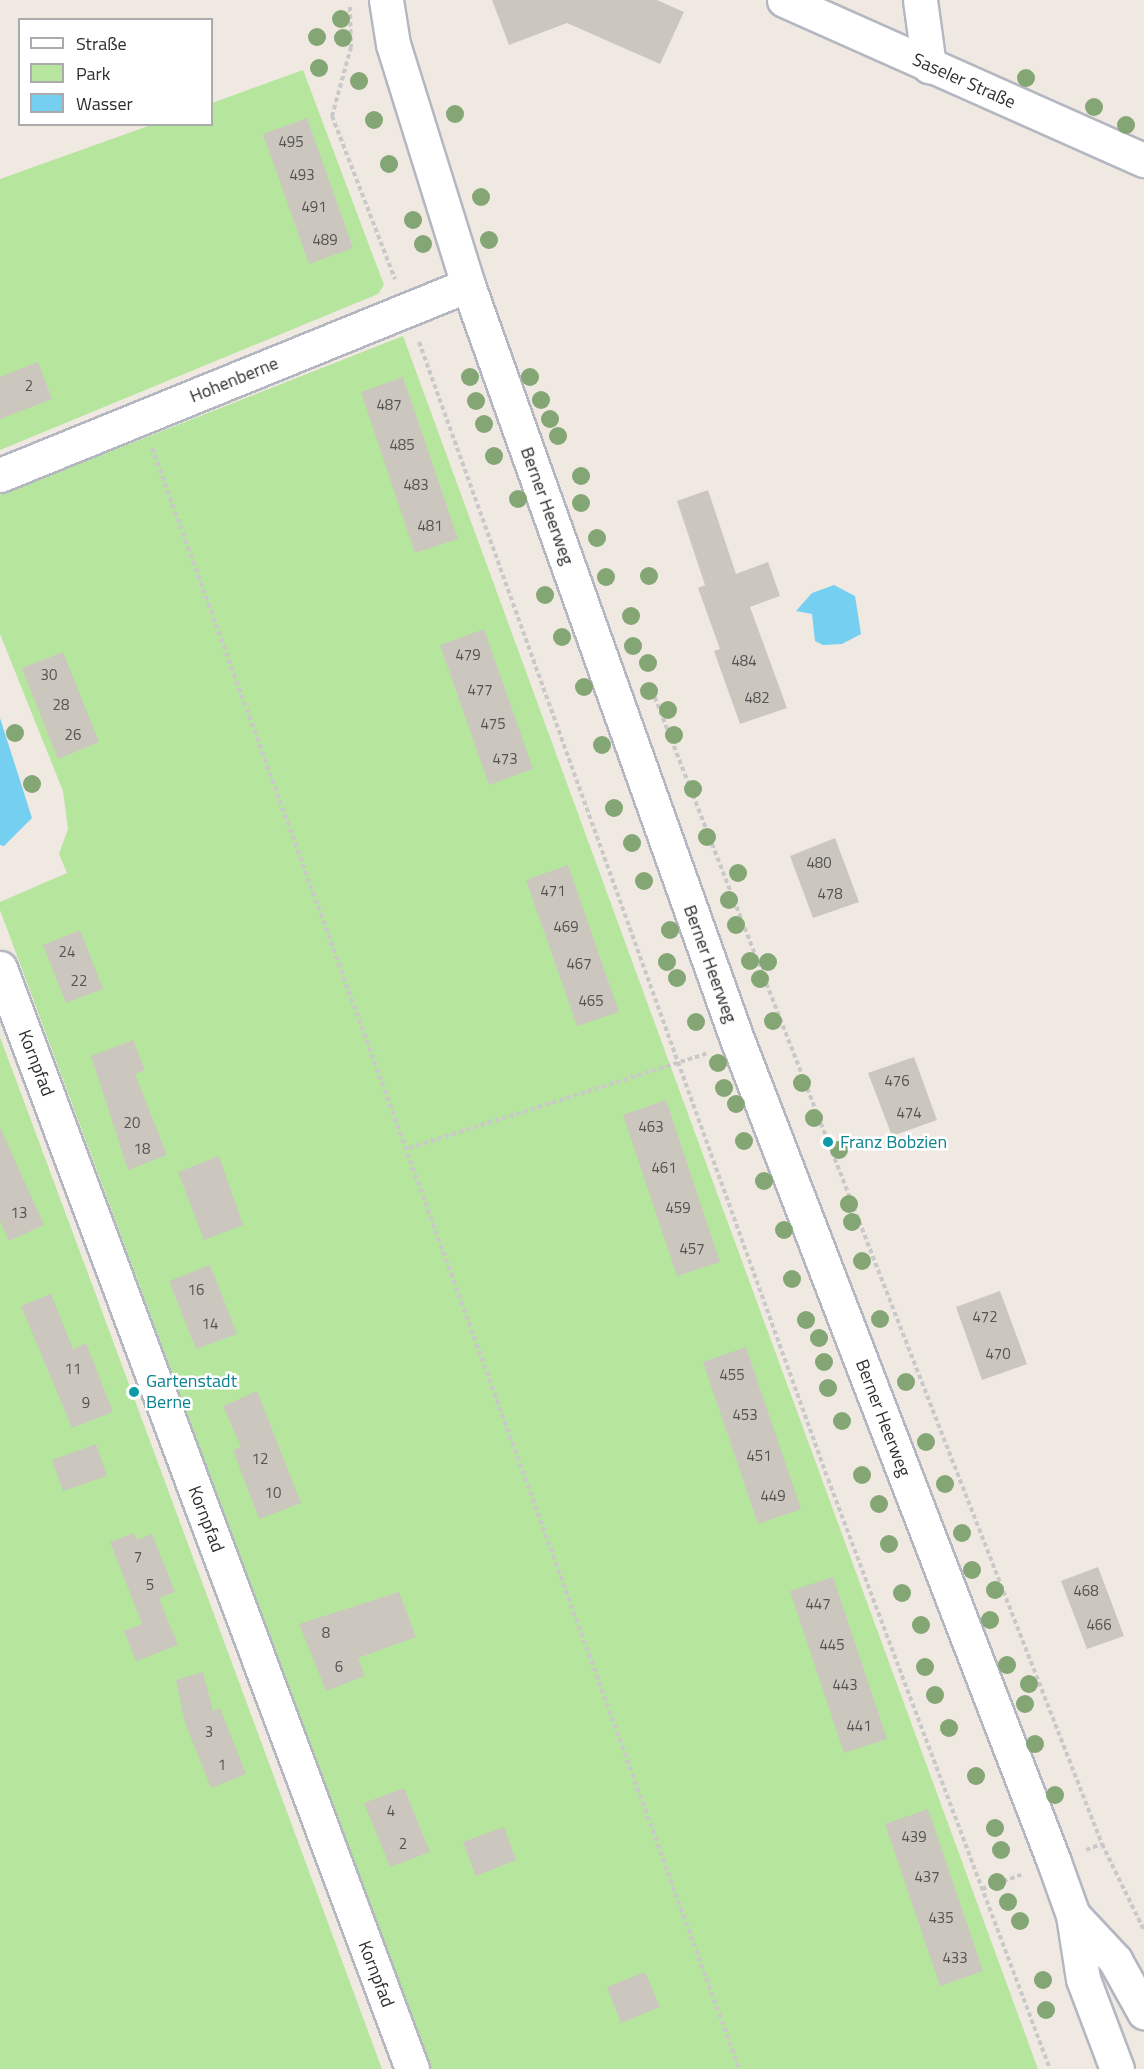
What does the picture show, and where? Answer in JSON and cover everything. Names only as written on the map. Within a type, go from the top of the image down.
[{"type":"main road","name":"Berner Heerweg","points":[[386,0],[393,44],[468,285],[737,1039],[1073,1915],[1083,1979],[1117,2069]]},
{"type":"main road","name":"Saseler Straße","points":[[784,0],[1144,160]]},
{"type":"main road","points":[[920,0],[929,66]]},
{"type":"main road","name":"Hohenberne","points":[[0,475],[468,285]]},
{"type":"main road","name":"Kornpfad","points":[[0,968],[412,2069]]},
{"type":"main road","name":"Berner Heerweg","points":[[1073,1915],[1115,1960],[1144,2012]]},
{"type":"path","points":[[350,0],[351,47],[332,116],[407,310],[679,1067],[1050,2069]]},
{"type":"path","points":[[141,418],[409,1148],[739,2069]]},
{"type":"path","points":[[650,686],[1102,1844]]},
{"type":"path","points":[[409,1148],[679,1067],[737,1039]]},
{"type":"green space","points":[[303,70],[384,285],[378,294],[0,450],[0,179],[148,126],[213,126],[213,103]]},
{"type":"green space","points":[[403,336],[1038,2069],[431,2069],[0,910],[0,902],[67,873],[59,854],[68,829],[63,791],[0,634],[0,495]]},
{"type":"green space","points":[[0,1037],[93,1287],[382,2069],[0,2069]]},
{"type":"water","points":[[834,585],[855,596],[861,634],[842,644],[823,645],[815,641],[812,614],[796,611],[812,593]]},
{"type":"water","points":[[0,718],[32,818],[4,846],[0,845]]},
{"type":"building","points":[[492,0],[657,0],[684,12],[660,64],[567,23],[509,45]]},
{"type":"building","points":[[307,118],[353,248],[309,264],[263,134]]},
{"type":"building","points":[[38,362],[52,399],[0,419],[0,377]]},
{"type":"building","points":[[403,377],[458,539],[415,553],[361,392]]},
{"type":"building","points":[[708,490],[736,574],[768,562],[780,596],[750,607],[787,708],[740,724],[714,651],[720,649],[698,588],[705,585],[677,501]]},
{"type":"building","points":[[484,629],[533,769],[489,785],[440,645]]},
{"type":"building","points":[[63,652],[99,742],[58,759],[22,668]]},
{"type":"building","points":[[835,838],[859,902],[813,918],[790,856]]},
{"type":"building","points":[[568,865],[619,1012],[577,1026],[526,880]]},
{"type":"building","points":[[80,930],[103,989],[66,1003],[43,945]]},
{"type":"building","points":[[133,1040],[145,1070],[135,1074],[167,1155],[128,1170],[91,1056]]},
{"type":"building","points":[[914,1057],[937,1120],[892,1136],[868,1073]]},
{"type":"building","points":[[666,1100],[720,1262],[677,1276],[623,1115]]},
{"type":"building","points":[[0,1127],[44,1225],[9,1241],[0,1221]]},
{"type":"building","points":[[219,1156],[243,1225],[204,1240],[178,1172]]},
{"type":"building","points":[[210,1265],[237,1334],[196,1349],[169,1281]]},
{"type":"building","points":[[1000,1291],[1027,1364],[982,1380],[956,1307]]},
{"type":"building","points":[[51,1294],[73,1349],[86,1343],[113,1412],[72,1428],[21,1306]]},
{"type":"building","points":[[746,1347],[801,1509],[758,1524],[703,1362]]},
{"type":"building","points":[[257,1391],[301,1503],[259,1519],[233,1450],[241,1447],[223,1406]]},
{"type":"building","points":[[96,1444],[107,1476],[63,1491],[52,1460]]},
{"type":"building","points":[[134,1533],[137,1540],[152,1534],[175,1592],[159,1598],[178,1645],[136,1661],[124,1631],[142,1624],[110,1542]]},
{"type":"building","points":[[1098,1567],[1124,1636],[1087,1649],[1061,1581]]},
{"type":"building","points":[[833,1577],[887,1739],[844,1753],[790,1591]]},
{"type":"building","points":[[399,1592],[416,1637],[358,1658],[365,1676],[326,1691],[299,1624]]},
{"type":"building","points":[[203,1672],[213,1711],[220,1708],[246,1774],[211,1788],[185,1723],[176,1680]]},
{"type":"building","points":[[404,1788],[430,1852],[390,1867],[364,1803]]},
{"type":"building","points":[[928,1809],[983,1971],[940,1986],[885,1824]]},
{"type":"building","points":[[504,1827],[516,1860],[476,1876],[463,1842]]},
{"type":"building","points":[[645,1972],[660,2007],[621,2023],[607,1987]]},
{"type":"place","name":"Franz Bobzien","points":[[828,1142]]},
{"type":"place","name":"Gartenstadt Berne","points":[[134,1392]]}]
